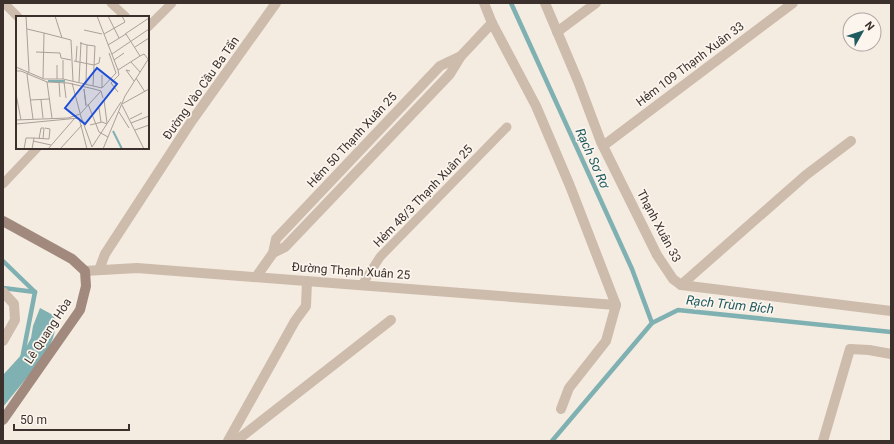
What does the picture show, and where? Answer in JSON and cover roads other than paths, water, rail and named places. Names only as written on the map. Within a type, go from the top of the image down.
[{"type":"street","name":"Đường Vào Cầu Ba Tấn","points":[[99,270],[105,254],[187,128],[276,3]]},
{"type":"street","points":[[484,3],[492,23],[536,106],[570,186],[616,305],[606,341],[569,388],[561,409]]},
{"type":"street","name":"Thạnh Xuân 33","points":[[545,3],[604,146],[657,255],[673,279],[681,285]]},
{"type":"street","points":[[557,32],[596,3]]},
{"type":"street","name":"Hẻm 109 Thạnh Xuân 33","points":[[604,146],[792,3]]},
{"type":"street","name":"Hẻm 50 Thạnh Xuân 25","points":[[256,277],[273,253],[285,247],[450,74],[461,56],[492,23]]},
{"type":"street","points":[[681,285],[806,175],[851,141]]},
{"type":"street","points":[[3,222],[72,259],[85,271]]},
{"type":"street","name":"Đường Thạnh Xuân 25","points":[[85,271],[137,268],[616,305]]},
{"type":"street","name":"Lê Quang Hòa","points":[[3,420],[80,310],[86,286],[85,271]]},
{"type":"street","points":[[228,441],[295,321],[306,306],[307,281]]},
{"type":"street","points":[[681,285],[891,311]]},
{"type":"street","points":[[3,292],[14,304],[15,320],[3,341]]},
{"type":"street","points":[[236,441],[391,320]]},
{"type":"street","points":[[823,441],[850,349],[869,350],[891,354]]},
{"type":"lane","points":[[4,3],[17,16]]},
{"type":"lane","points":[[111,3],[125,16]]},
{"type":"lane","points":[[149,26],[172,3]]},
{"type":"lane","name":"Hẻm 48/3 Thạnh Xuân 25","points":[[362,285],[380,257],[507,127]]},
{"type":"lane","points":[[3,184],[36,149]]},
{"type":"water","points":[[40,308],[53,315],[57,323],[53,338],[46,354],[3,407],[3,375],[23,353],[31,338],[33,326]]},
{"type":"waterway","name":"Rạch Sơ Rơ","points":[[511,3],[632,269],[652,323]]},
{"type":"waterway","points":[[3,261],[35,292]]},
{"type":"waterway","points":[[3,288],[35,292]]},
{"type":"waterway","points":[[22,359],[35,292]]},
{"type":"waterway","name":"Rạch Trùm Bích","points":[[552,441],[652,323],[678,310],[891,332]]}]
